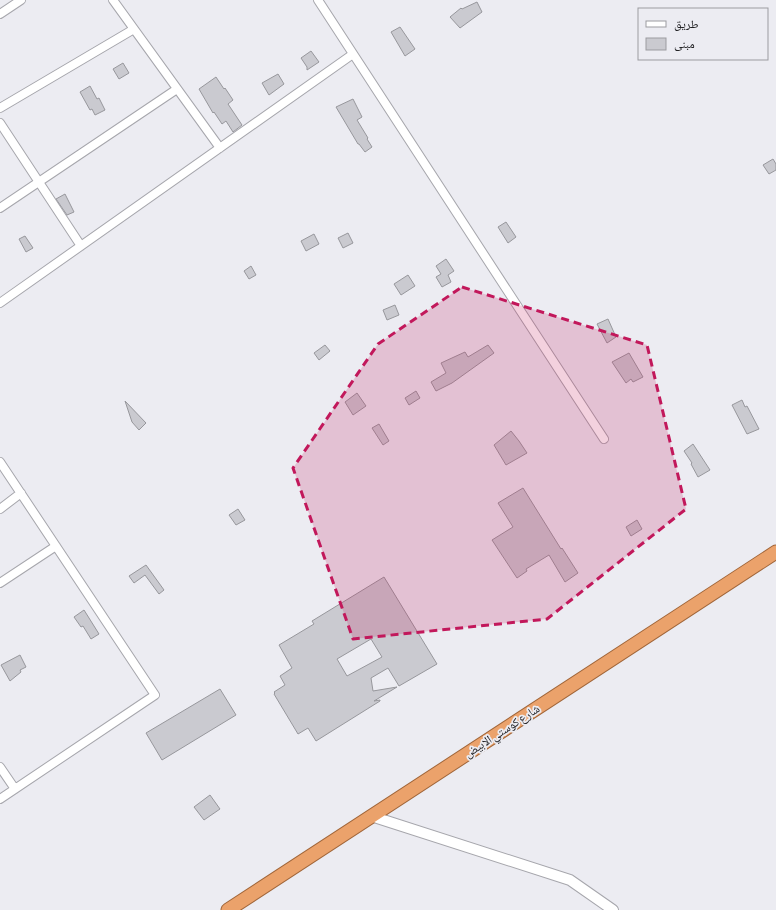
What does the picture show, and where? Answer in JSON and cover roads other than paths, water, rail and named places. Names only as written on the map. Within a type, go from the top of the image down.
[{"type":"highway","name":"شارع كوستي الابيض","points":[[228,910],[776,552]]},
{"type":"street","points":[[0,14],[21,0]]},
{"type":"street","points":[[113,0],[220,148]]},
{"type":"street","points":[[318,0],[604,439]]},
{"type":"street","points":[[0,108],[134,29]]},
{"type":"street","points":[[0,303],[353,54]]},
{"type":"street","points":[[0,208],[177,89]]},
{"type":"street","points":[[0,123],[81,246]]},
{"type":"street","points":[[0,462],[155,695],[0,799]]},
{"type":"street","points":[[0,509],[21,493]]},
{"type":"street","points":[[0,583],[56,546]]},
{"type":"street","points":[[0,767],[15,790]]},
{"type":"street","points":[[372,816],[570,880],[613,910]]}]
